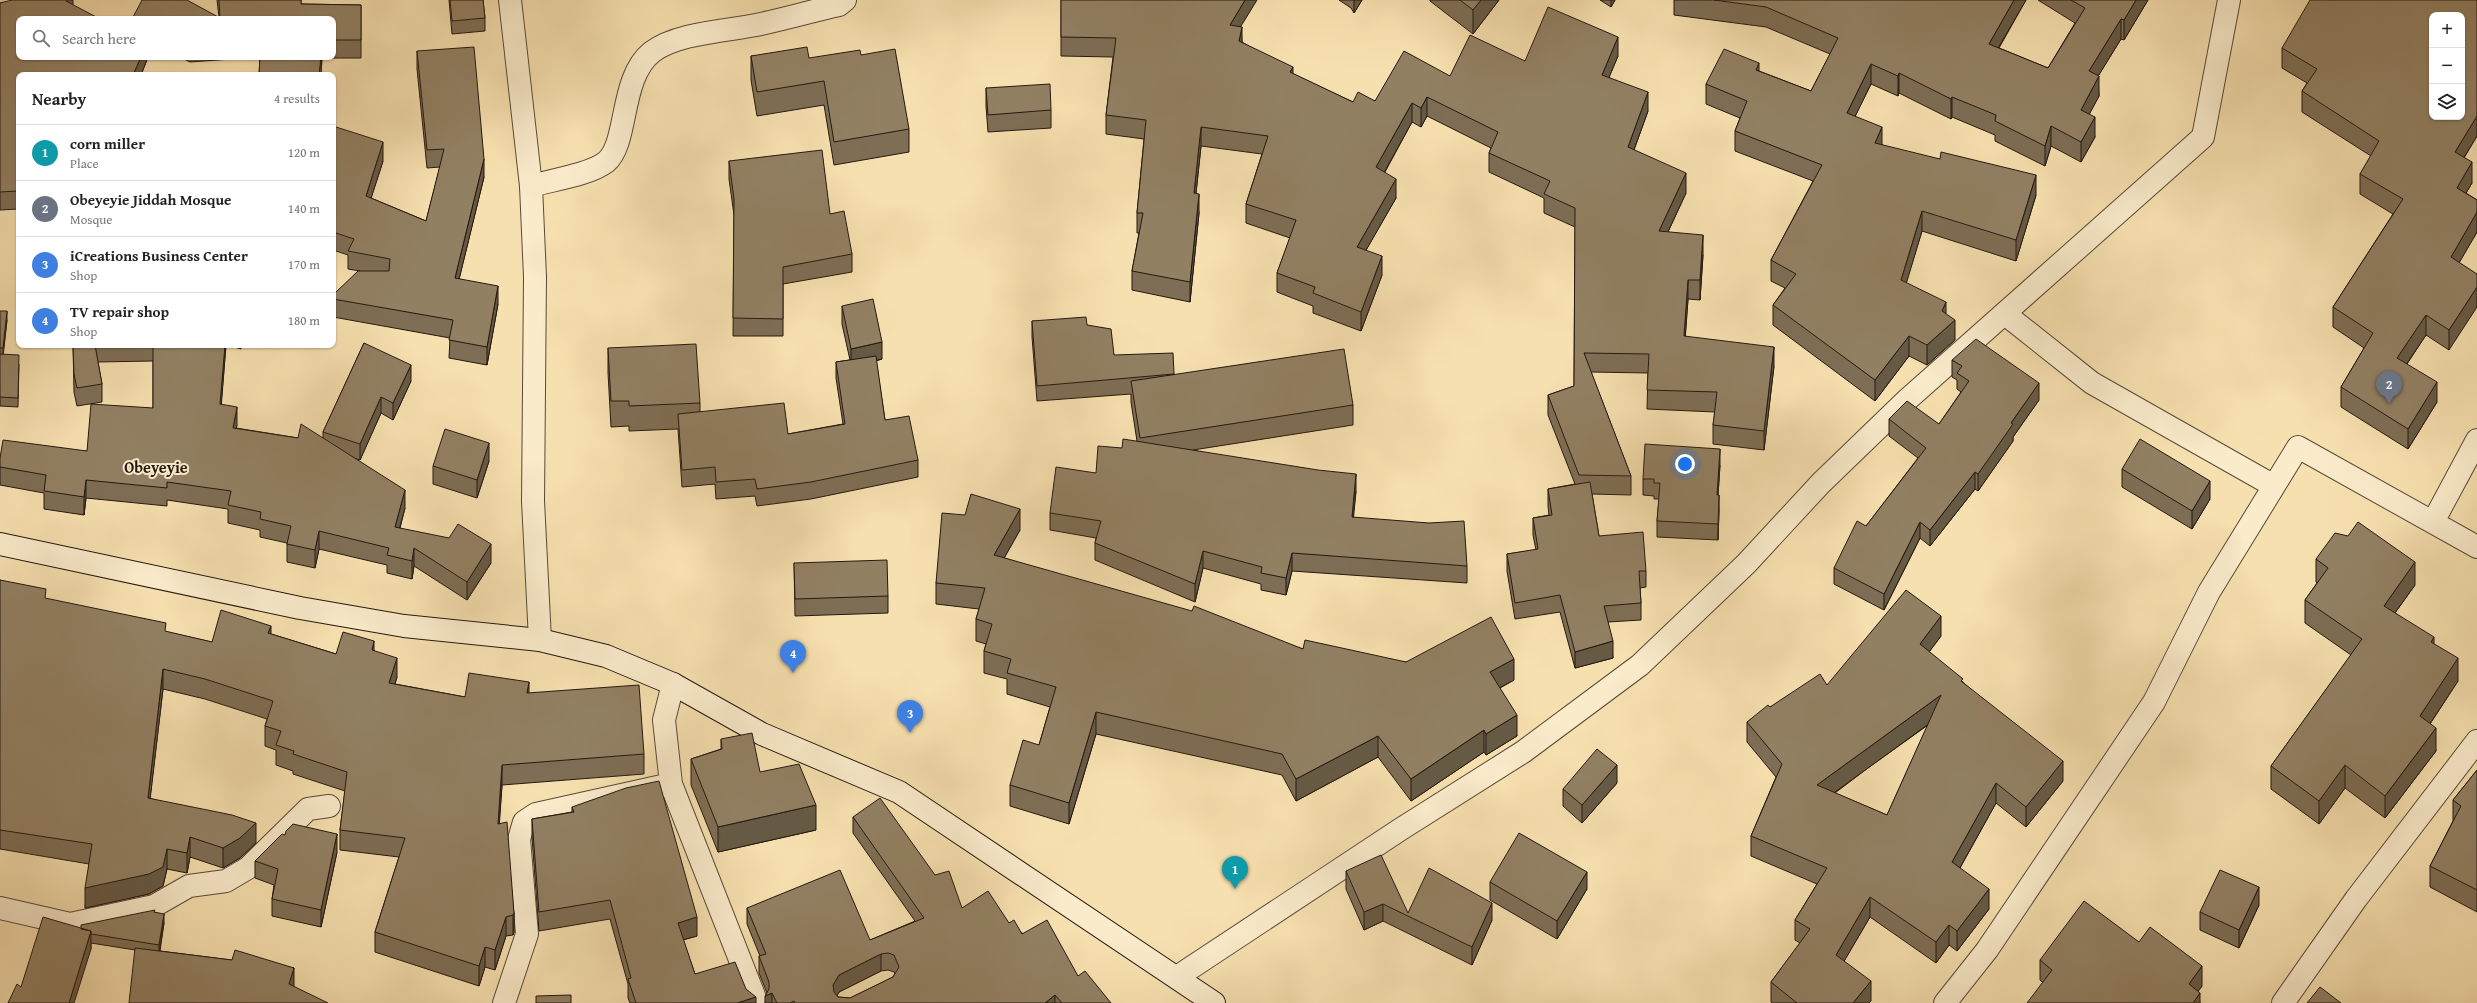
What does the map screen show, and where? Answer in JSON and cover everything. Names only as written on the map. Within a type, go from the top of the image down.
[{"type":"street","points":[[510,0],[531,186],[535,277],[533,501],[540,640]]},
{"type":"street","points":[[531,186],[585,172],[606,162],[614,150],[634,74],[652,52],[682,38],[758,24],[839,5],[845,0]]},
{"type":"street","points":[[1177,977],[1401,828],[1523,752],[1640,665],[1746,564],[1821,483],[1908,399],[2203,137],[2229,0]]},
{"type":"street","points":[[2005,314],[2092,383],[2274,486]]},
{"type":"street","points":[[2433,522],[2477,440]]},
{"type":"street","points":[[1944,1003],[1987,950],[2154,702],[2209,592],[2298,447],[2477,546]]},
{"type":"street","points":[[0,544],[322,612],[404,626],[540,640],[606,656],[673,684],[762,734],[899,792],[1214,1003]]},
{"type":"street","points":[[673,684],[664,720],[671,784],[757,1003]]},
{"type":"street","points":[[2283,1003],[2356,899],[2477,741]]},
{"type":"street","points":[[504,1003],[526,934],[519,839],[524,822],[536,814],[671,784]]},
{"type":"street","points":[[0,908],[70,924],[154,906],[189,886],[226,881],[232,878],[248,868],[308,809],[329,806]]},
{"type":"building","points":[[12,0],[67,0],[66,1],[94,16],[16,16],[16,60],[140,60],[134,72],[16,72],[16,191],[0,192],[0,3]]},
{"type":"building","points":[[142,0],[187,0],[216,16],[134,16]]},
{"type":"building","points":[[219,0],[301,0],[301,4],[361,5],[361,40],[336,40],[336,16],[220,16]]},
{"type":"building","points":[[450,0],[483,0],[485,18],[452,21]]},
{"type":"building","points":[[1061,0],[1245,0],[1230,25],[1242,27],[1239,41],[1293,67],[1290,72],[1353,102],[1358,92],[1375,101],[1404,51],[1450,76],[1470,35],[1525,61],[1548,7],[1618,37],[1602,75],[1648,92],[1628,147],[1686,173],[1659,231],[1703,235],[1700,280],[1688,280],[1684,336],[1774,347],[1764,431],[1713,425],[1717,392],[1647,390],[1649,354],[1584,353],[1631,476],[1579,475],[1548,395],[1574,386],[1575,208],[1544,194],[1550,181],[1489,153],[1498,132],[1427,97],[1421,108],[1412,103],[1376,167],[1396,179],[1357,247],[1382,256],[1361,312],[1313,293],[1315,287],[1277,273],[1296,220],[1246,204],[1268,136],[1201,127],[1194,193],[1199,194],[1190,282],[1132,271],[1143,213],[1137,213],[1146,120],[1106,115],[1116,38],[1061,37]]},
{"type":"building","points":[[1460,0],[1481,0],[1473,10]]},
{"type":"building","points":[[1714,0],[2014,0],[1989,44],[2048,68],[2085,8],[2071,0],[2136,0],[2124,20],[2121,19],[2089,71],[2099,76],[2081,110],[2095,117],[2081,142],[2051,126],[2045,146],[1995,121],[1996,115],[1952,97],[1951,99],[1899,73],[1898,76],[1871,64],[1847,113],[1882,127],[1875,143],[1940,159],[1941,152],[2036,175],[2016,240],[1922,211],[1901,280],[1946,302],[1942,311],[1955,320],[1927,345],[1909,336],[1875,380],[1773,305],[1796,274],[1771,260],[1822,165],[1735,131],[1747,101],[1706,84],[1724,49],[1759,63],[1756,70],[1811,91],[1838,38],[1766,7]]},
{"type":"building","points":[[2310,0],[2477,0],[2477,116],[2455,152],[2472,162],[2457,188],[2477,200],[2477,212],[2451,257],[2477,274],[2477,287],[2449,330],[2426,315],[2397,358],[2437,382],[2408,429],[2341,387],[2373,333],[2333,307],[2403,199],[2360,174],[2379,141],[2302,91],[2317,69],[2282,48]]},
{"type":"building","points":[[474,47],[484,159],[455,278],[498,286],[487,347],[449,340],[453,320],[336,300],[336,292],[358,271],[389,271],[390,259],[348,251],[354,239],[336,233],[336,127],[383,142],[366,196],[426,221],[444,149],[427,150],[417,51]]},
{"type":"building","points":[[807,47],[809,58],[860,50],[861,55],[895,49],[909,129],[834,142],[824,81],[757,92],[751,56]]},
{"type":"building","points":[[260,60],[321,60],[319,72],[259,72]]},
{"type":"building","points":[[1050,84],[1051,110],[988,115],[986,88]]},
{"type":"building","points":[[822,150],[830,214],[844,211],[852,254],[783,267],[783,319],[733,318],[734,199],[729,161]]},
{"type":"building","points":[[873,299],[882,342],[851,349],[842,306]]},
{"type":"building","points":[[0,311],[7,311],[3,348],[0,348]]},
{"type":"building","points":[[1086,317],[1087,325],[1111,329],[1114,355],[1173,353],[1174,374],[1037,386],[1032,321]]},
{"type":"building","points":[[1976,339],[2039,383],[2011,423],[2013,424],[1978,474],[1975,472],[1930,530],[1920,522],[1884,594],[1834,568],[1857,521],[1866,526],[1926,448],[1889,419],[1907,401],[1939,424],[1969,381],[1957,373],[1962,366],[1952,360]]},
{"type":"building","points":[[364,343],[411,365],[393,403],[381,397],[360,444],[323,432]]},
{"type":"building","points":[[696,344],[700,403],[629,406],[629,401],[611,401],[608,348]]},
{"type":"building","points":[[73,348],[96,348],[102,384],[77,388],[74,374]]},
{"type":"building","points":[[153,348],[225,348],[220,404],[237,407],[233,428],[298,438],[301,424],[405,490],[395,527],[449,538],[458,524],[491,544],[467,582],[414,548],[412,561],[387,555],[389,548],[319,531],[315,550],[287,544],[291,526],[260,519],[261,512],[228,505],[231,491],[167,482],[167,488],[86,480],[84,497],[44,491],[46,475],[0,467],[3,440],[87,451],[91,404],[153,408]]},
{"type":"building","points":[[1344,349],[1353,405],[1140,438],[1131,381]]},
{"type":"building","points":[[0,354],[19,355],[18,398],[0,397]]},
{"type":"building","points":[[876,356],[885,420],[909,416],[918,460],[811,482],[757,489],[755,479],[716,482],[715,467],[682,470],[678,414],[784,403],[788,434],[845,424],[836,362]]},
{"type":"building","points":[[445,429],[489,443],[477,480],[433,466]]},
{"type":"building","points":[[1123,439],[1318,470],[1356,474],[1352,517],[1429,523],[1464,521],[1467,566],[1292,553],[1286,578],[1261,573],[1262,567],[1203,551],[1195,584],[1095,543],[1101,521],[1050,513],[1056,467],[1096,473],[1098,446],[1122,448]]},
{"type":"building","points":[[2140,439],[2210,481],[2192,511],[2122,469]]},
{"type":"building","points":[[1645,444],[1720,449],[1717,495],[1719,495],[1718,524],[1657,521],[1660,483],[1654,483],[1654,479],[1643,479]]},
{"type":"building","points":[[1590,482],[1599,536],[1643,532],[1646,571],[1639,571],[1641,603],[1604,606],[1613,641],[1575,652],[1560,595],[1515,603],[1507,554],[1538,549],[1533,518],[1552,515],[1548,489]]},
{"type":"building","points":[[971,494],[1020,509],[994,555],[1192,611],[1194,606],[1303,649],[1305,640],[1406,662],[1491,617],[1514,659],[1490,672],[1517,715],[1486,734],[1484,730],[1411,779],[1378,736],[1296,779],[1282,754],[1096,712],[1069,803],[1010,785],[1023,740],[1039,745],[1056,687],[1007,673],[1011,659],[984,651],[992,624],[976,619],[985,588],[936,583],[942,513],[965,515]]},
{"type":"building","points":[[2358,522],[2415,562],[2384,606],[2434,637],[2431,642],[2458,658],[2420,716],[2436,728],[2385,796],[2345,765],[2319,801],[2271,766],[2362,639],[2305,600],[2328,568],[2316,559],[2335,533],[2348,536]]},
{"type":"building","points":[[887,560],[888,596],[795,599],[794,563]]},
{"type":"building","points":[[0,580],[46,589],[45,598],[166,623],[165,631],[212,642],[221,610],[271,626],[268,633],[336,654],[343,632],[374,641],[372,650],[397,658],[389,683],[465,697],[469,673],[529,682],[527,693],[639,685],[644,754],[502,765],[498,824],[507,822],[514,913],[513,915],[506,917],[495,950],[485,947],[479,966],[375,932],[405,838],[340,830],[347,772],[293,754],[294,751],[276,745],[281,731],[265,726],[273,701],[205,679],[163,669],[148,798],[232,815],[256,823],[240,838],[223,848],[190,837],[187,853],[167,849],[163,867],[149,874],[85,888],[92,844],[0,830]]},
{"type":"building","points":[[1906,590],[1941,616],[1920,644],[1963,679],[1961,681],[2063,761],[2026,807],[1996,783],[1952,862],[1989,889],[1957,931],[1949,925],[1936,942],[1870,897],[1836,955],[1871,981],[1853,1003],[1797,1003],[1771,982],[1810,929],[1795,920],[1827,868],[1751,836],[1782,764],[1747,722],[1768,705],[1770,707],[1820,674],[1827,685]],"holes":[[[1941,695],[1887,815],[1817,785]]]},
{"type":"building","points":[[752,733],[760,772],[799,764],[816,805],[718,827],[691,759],[722,749],[721,739]]},
{"type":"building","points":[[1597,749],[1617,765],[1582,805],[1563,789]]},
{"type":"building","points":[[2477,770],[2477,890],[2430,866],[2461,806],[2453,800]]},
{"type":"building","points":[[659,781],[697,917],[678,923],[695,974],[735,962],[746,989],[756,997],[737,1003],[636,1003],[628,979],[631,978],[610,900],[539,912],[532,819],[574,812],[572,807],[626,788]]},
{"type":"building","points":[[880,798],[935,875],[949,871],[962,908],[988,891],[1009,923],[1014,920],[1022,934],[1047,920],[1078,976],[1085,971],[1111,1003],[1062,1003],[1055,995],[1045,1003],[795,1003],[794,1001],[790,1003],[777,1003],[772,993],[765,996],[769,989],[769,982],[759,956],[766,954],[747,908],[840,870],[870,940],[924,918],[853,817]],"holes":[[[888,953],[894,955],[899,967],[893,977],[850,998],[838,997],[834,992],[833,985],[839,975],[881,954]]]},
{"type":"building","points":[[293,824],[337,834],[321,910],[272,899],[278,869],[255,861],[282,834],[285,835],[286,831]]},
{"type":"building","points":[[1519,833],[1587,872],[1557,921],[1490,882]]},
{"type":"building","points":[[1381,855],[1408,913],[1429,868],[1492,903],[1472,947],[1383,904],[1364,912],[1346,871]]},
{"type":"building","points":[[2220,870],[2259,887],[2239,930],[2200,912]]},
{"type":"building","points":[[2084,901],[2139,942],[2150,927],[2202,966],[2189,984],[2200,993],[2193,1003],[2027,1003],[2052,970],[2040,960]]},
{"type":"building","points":[[155,910],[154,912],[164,914],[159,945],[91,934],[91,931],[81,929],[81,925]]},
{"type":"building","points":[[43,917],[91,931],[69,1003],[8,1003],[17,984],[21,987]]},
{"type":"building","points":[[135,948],[232,960],[235,950],[294,968],[289,984],[328,1003],[129,1003]]},
{"type":"building","points":[[2320,987],[2341,1003],[2307,1003]]},
{"type":"building","points":[[571,995],[571,1003],[536,1003],[536,996]]},
{"type":"place","name":"Obeyeyie Jiddah Mosque","points":[[2389,404]]},
{"type":"place","name":"TV repair shop","points":[[793,673]]},
{"type":"place","name":"iCreations Business Center","points":[[910,733]]},
{"type":"place","name":"corn miller","points":[[1235,889]]},
{"type":"district","name":"Obeyeyie","points":[[156,467]]}]
